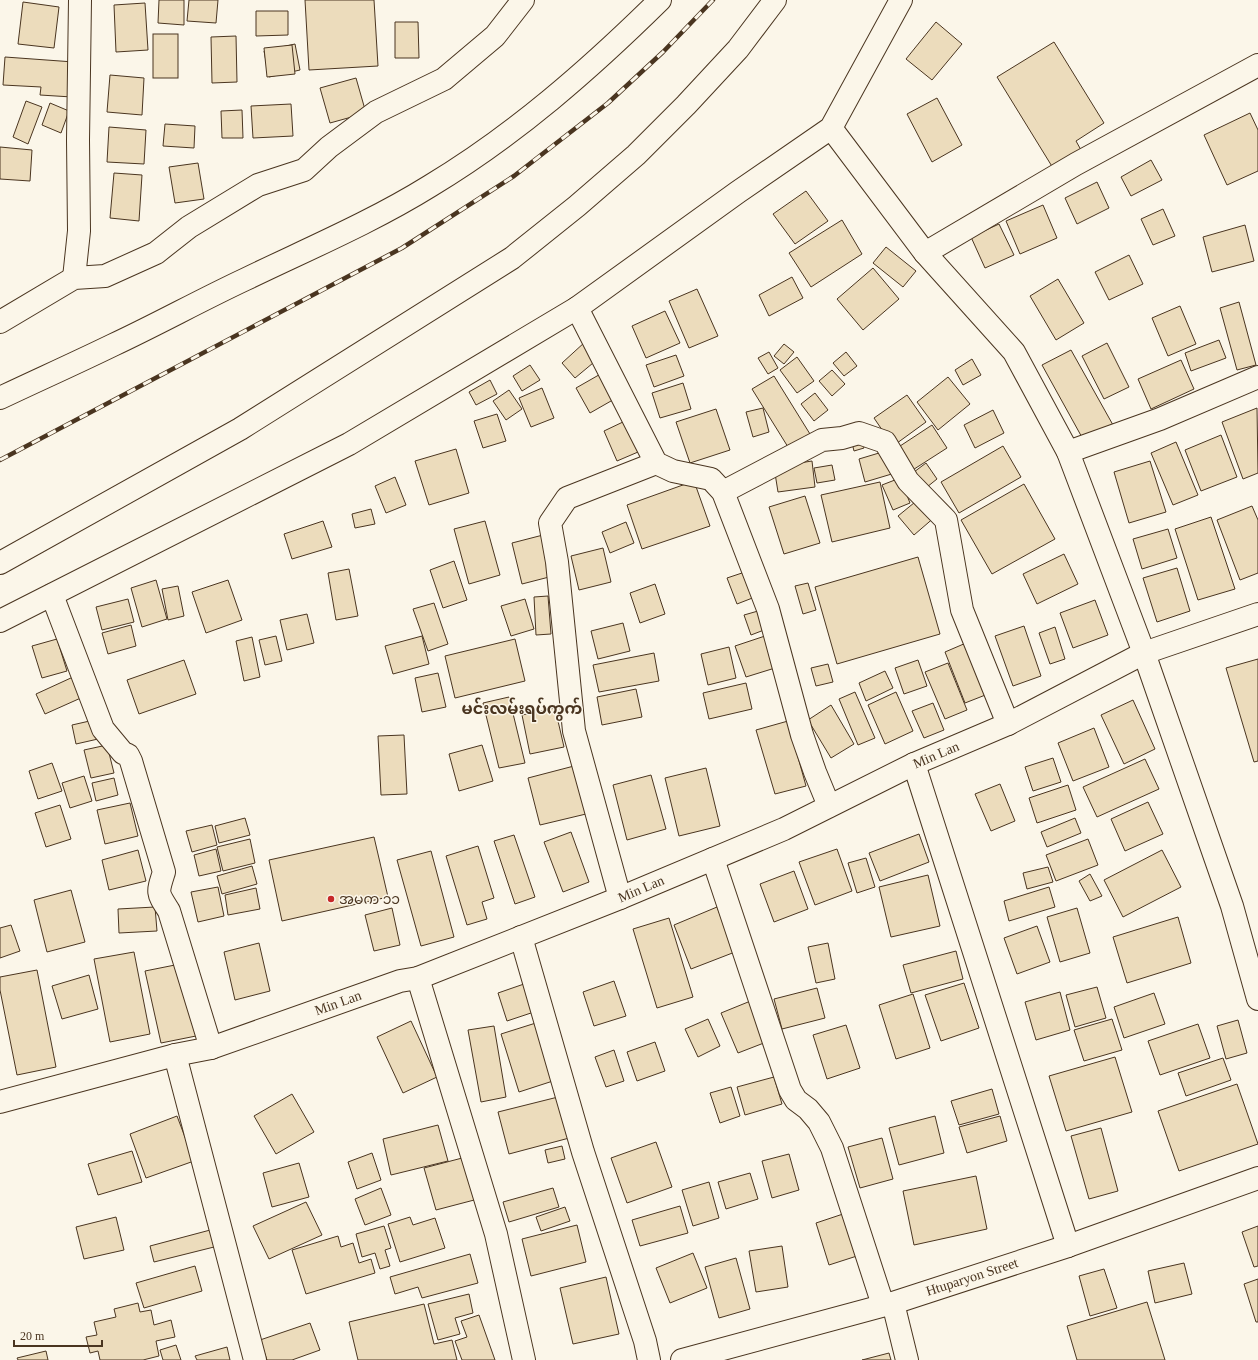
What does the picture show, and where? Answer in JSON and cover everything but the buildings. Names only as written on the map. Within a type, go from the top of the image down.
[{"type":"street","points":[[74,278],[78,231],[80,0]]},
{"type":"street","points":[[0,322],[74,278],[105,276],[156,253],[189,227],[258,185],[304,170],[328,147],[376,112],[444,79],[495,36],[523,0]]},
{"type":"street","points":[[0,398],[113,345],[368,220],[430,186],[495,144],[563,90],[625,35],[660,0]]},
{"type":"street","points":[[0,563],[240,429],[512,258],[578,206],[641,149],[686,105],[738,49],[775,0]]},
{"type":"street","points":[[0,621],[349,444],[577,308],[732,196],[831,128],[901,0]]},
{"type":"street","points":[[925,254],[1076,164],[1258,66]]},
{"type":"street","points":[[831,128],[925,254],[1014,352],[1068,452],[1144,653],[1232,906],[1258,999]]},
{"type":"street","points":[[577,308],[656,463],[673,471],[711,479],[723,492],[768,609],[802,735],[829,806]]},
{"type":"street","points":[[1068,452],[1160,419],[1258,377]]},
{"type":"street","points":[[723,492],[822,440],[842,438],[859,432],[884,442],[908,481],[946,520],[962,610],[1008,724]]},
{"type":"street","points":[[620,898],[574,731],[557,562],[550,523],[567,498],[656,463]]},
{"type":"street","points":[[52,595],[103,729],[131,761],[164,872],[159,894],[169,912],[211,1048]]},
{"type":"street","name":"Min Lan","points":[[0,1102],[175,1055],[211,1048],[400,981],[418,978],[620,898],[784,829],[914,764],[1008,724],[1144,653],[1258,614]]},
{"type":"street","points":[[914,764],[1068,1246]]},
{"type":"street","points":[[713,859],[790,1090],[796,1100],[808,1109],[819,1122],[832,1148],[908,1360]]},
{"type":"street","points":[[521,937],[583,1152],[645,1341],[649,1360]]},
{"type":"street","points":[[418,978],[496,1234],[524,1360]]},
{"type":"street","points":[[175,1055],[255,1360]]},
{"type":"street","name":"Htuparyon Street","points":[[682,1360],[888,1304],[1068,1246],[1258,1178]]},
{"type":"railway","points":[[0,460],[402,248],[514,176],[608,103],[663,52],[713,0]]},
{"type":"place","name":"အမက ၁၁","points":[[331,899]]},
{"type":"district","name":"မင်းလမ်းရပ်ကွက်","points":[[522,708]]}]
